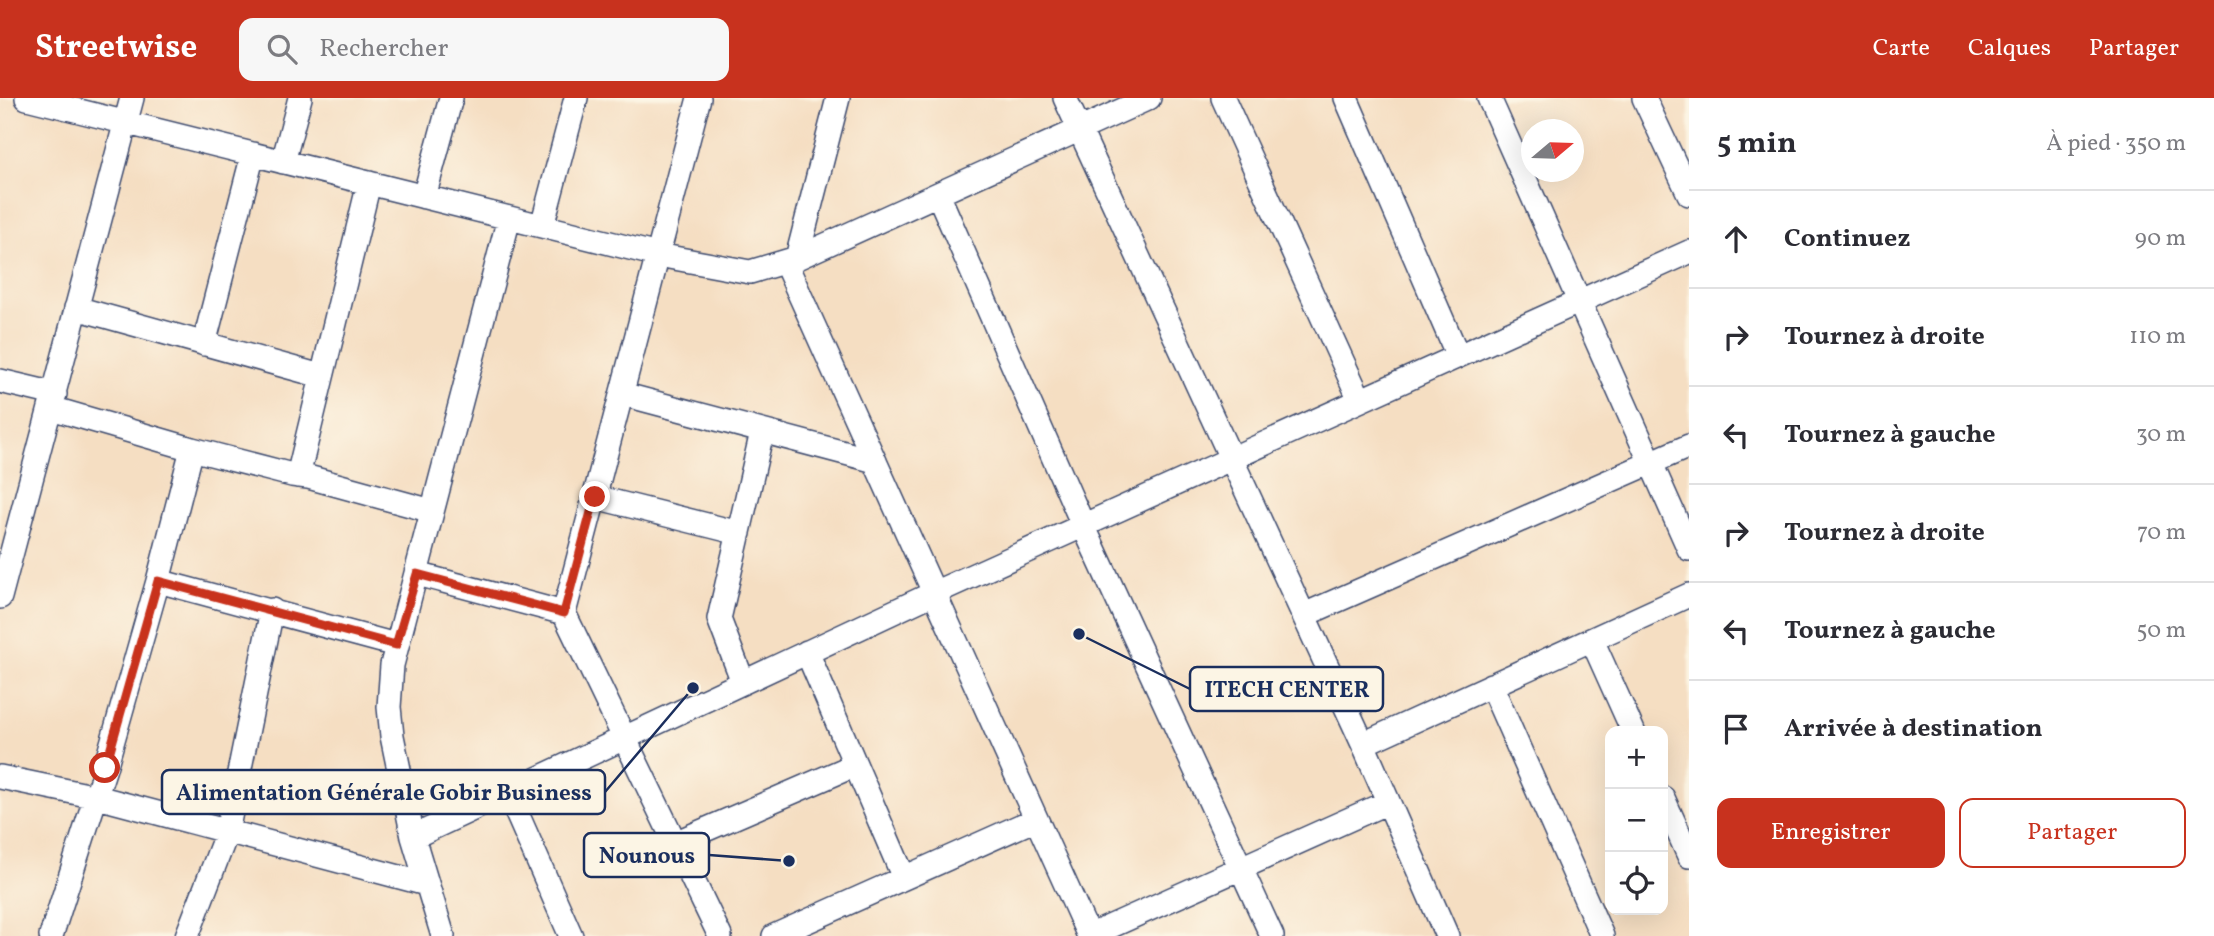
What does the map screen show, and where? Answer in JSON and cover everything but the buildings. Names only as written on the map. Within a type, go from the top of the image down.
[{"type":"street","points":[[27,98],[658,255],[750,272],[791,260],[1149,98]]},
{"type":"street","points":[[0,597],[132,98]]},
{"type":"street","points":[[283,162],[300,98]]},
{"type":"street","points":[[424,197],[451,98]]},
{"type":"street","points":[[542,226],[576,98]]},
{"type":"street","points":[[699,98],[564,613],[720,936]]},
{"type":"street","points":[[838,98],[791,260],[875,461],[1089,936],[1388,802]]},
{"type":"street","points":[[1065,98],[1363,744],[1447,936]]},
{"type":"street","points":[[1223,98],[1360,400]]},
{"type":"street","points":[[1346,98],[1458,356]]},
{"type":"street","points":[[1489,98],[1689,549]]},
{"type":"street","points":[[1644,98],[1689,194]]},
{"type":"street","points":[[204,344],[253,154]]},
{"type":"street","points":[[298,476],[369,183]]},
{"type":"street","points":[[938,194],[1083,525],[1272,936]]},
{"type":"street","points":[[443,936],[414,837],[390,719],[392,665],[509,218]]},
{"type":"street","points":[[414,837],[934,593],[1689,252]]},
{"type":"street","points":[[76,308],[321,376]]},
{"type":"street","points":[[0,381],[192,449],[432,511]]},
{"type":"street","points":[[622,394],[875,461]]},
{"type":"street","points":[[743,682],[719,619],[762,432]]},
{"type":"street","points":[[1304,615],[1689,446]]},
{"type":"street","points":[[51,936],[97,797],[192,449]]},
{"type":"street","points":[[595,497],[739,533]]},
{"type":"street","points":[[417,574],[564,613]]},
{"type":"street","points":[[158,581],[396,645]]},
{"type":"street","points":[[1363,744],[1689,595]]},
{"type":"street","points":[[187,936],[228,832],[272,610]]},
{"type":"street","points":[[1592,640],[1631,726]]},
{"type":"street","points":[[807,652],[904,878]]},
{"type":"street","points":[[1492,685],[1602,936]]},
{"type":"street","points":[[675,843],[855,765]]},
{"type":"street","points":[[0,777],[97,797],[426,884]]},
{"type":"street","points":[[508,793],[571,936]]},
{"type":"street","points":[[1668,809],[1689,856]]},
{"type":"street","points":[[784,934],[1036,819]]},
{"type":"place","name":"ITECH CENTER","points":[[1079,634]]},
{"type":"place","name":"Alimentation Générale Gobir Business","points":[[693,688]]},
{"type":"place","name":"Nounous","points":[[789,861]]},
{"type":"route","points":[[105,768],[158,581],[396,645],[417,574],[564,613],[595,497]]}]
